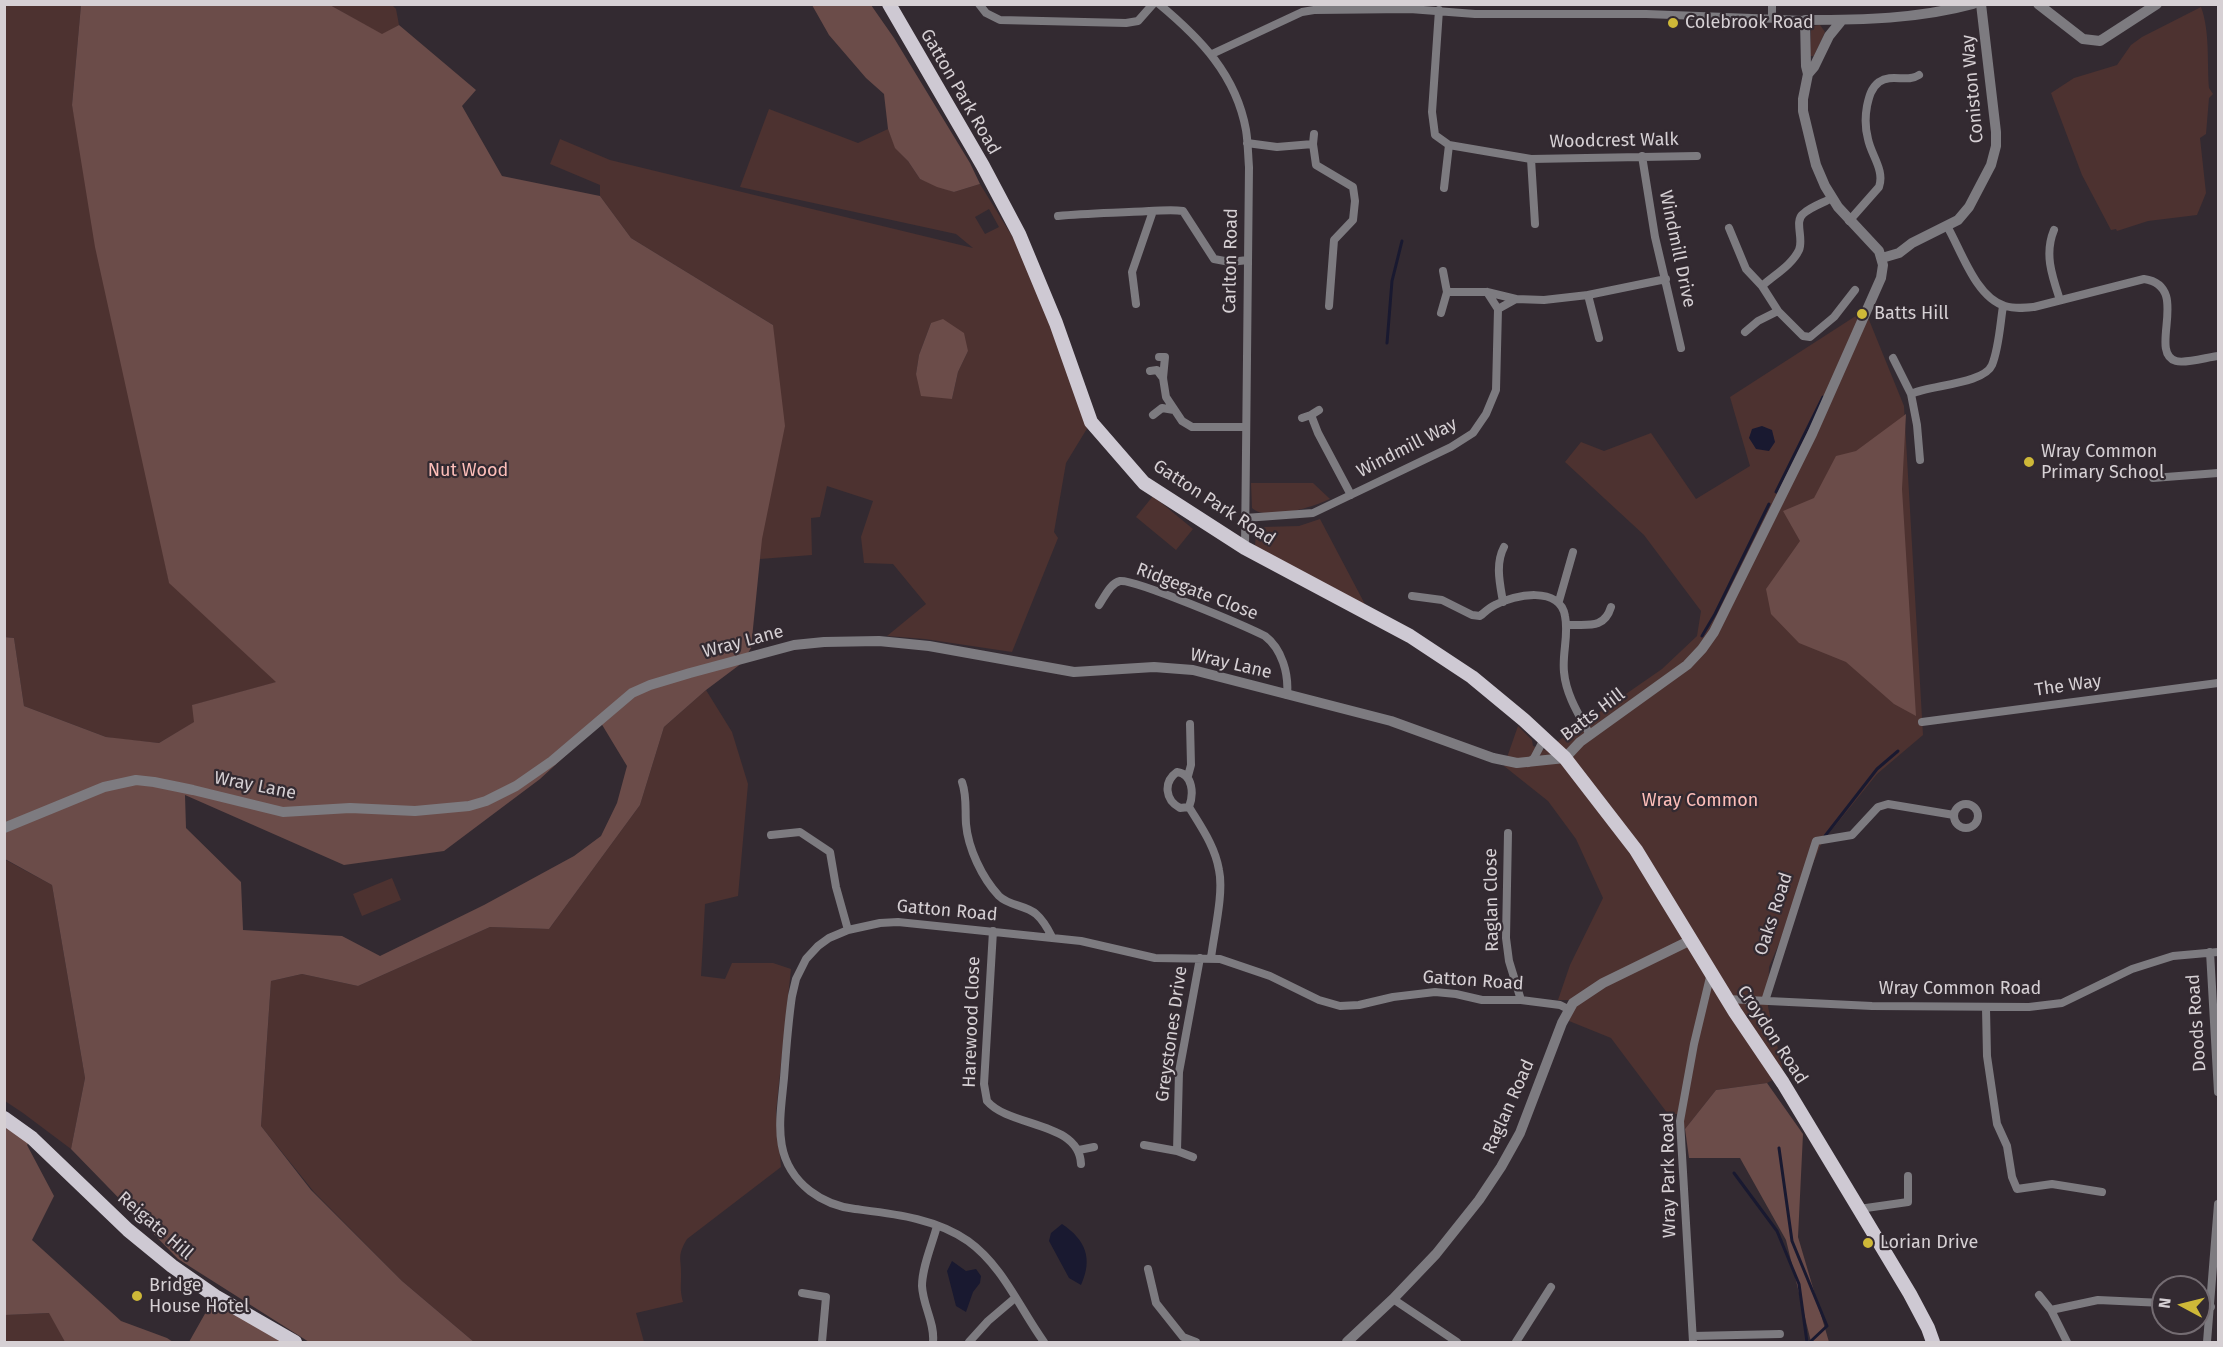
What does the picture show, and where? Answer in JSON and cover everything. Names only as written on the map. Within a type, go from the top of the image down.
[{"type":"main road","name":"Gatton Park Road","points":[[889,4],[983,165],[1019,234],[1056,323],[1091,422],[1144,483],[1245,548],[1410,636],[1472,677],[1564,758]]},
{"type":"main road","name":"Croydon Road","points":[[1564,758],[1629,839],[1727,999],[1783,1083],[1910,1294],[1933,1342]]},
{"type":"main road","name":"Reigate Hill","points":[[4,1118],[32,1138],[129,1230],[172,1266],[215,1296],[295,1342]]},
{"type":"street","points":[[979,4],[986,13],[1000,20],[1126,23],[1138,21],[1153,4]]},
{"type":"street","name":"Carlton Road","points":[[1159,4],[1212,54],[1221,66],[1238,101],[1246,130],[1248,260],[1245,548]]},
{"type":"street","points":[[1488,14],[1490,4]]},
{"type":"street","points":[[1645,4],[1646,14]]},
{"type":"street","points":[[1772,4],[1772,18]]},
{"type":"street","points":[[1212,54],[1302,12],[1314,10],[1410,7],[1488,14],[1646,14],[1842,20],[1923,15],[1973,4]]},
{"type":"street","name":"Coniston Way","points":[[1882,258],[1894,255],[1919,239],[1958,220],[1969,207],[1991,165],[1996,146],[1994,106],[1981,4]]},
{"type":"street","points":[[2038,4],[2083,39],[2100,41],[2157,4]]},
{"type":"street","points":[[1439,10],[1432,112],[1435,135],[1449,145],[1444,188]]},
{"type":"street","points":[[1806,20],[1808,74],[1803,99],[1804,124],[1816,165],[1832,198],[1849,221],[1875,244],[1882,258]]},
{"type":"street","points":[[1808,74],[1814,67],[1829,36],[1842,20]]},
{"type":"street","points":[[1849,221],[1882,181],[1866,132],[1866,113],[1871,93],[1881,81],[1888,78],[1912,78],[1919,75]]},
{"type":"street","points":[[1314,134],[1316,165],[1353,188],[1355,201],[1353,220],[1334,240],[1329,306]]},
{"type":"street","points":[[1247,143],[1277,147],[1313,144]]},
{"type":"street","name":"Woodcrest Walk","points":[[1449,145],[1531,159],[1580,160],[1642,156],[1697,156]]},
{"type":"street","name":"Windmill Drive","points":[[1642,156],[1655,237],[1681,348]]},
{"type":"street","name":"Woodcrest Walk","points":[[1531,159],[1534,224]]},
{"type":"street","points":[[1762,286],[1788,264],[1799,250],[1802,238],[1799,220],[1802,214],[1832,198]]},
{"type":"street","points":[[1058,216],[1096,212],[1153,212],[1166,208],[1183,211],[1214,259],[1230,262],[1248,260]]},
{"type":"street","points":[[1136,304],[1132,272],[1153,212]]},
{"type":"street","points":[[1947,226],[1963,260],[1983,291],[2003,306],[2034,307],[2144,279],[2152,280],[2164,289],[2168,296],[2166,324],[2169,354],[2173,359],[2181,362],[2215,356]]},
{"type":"street","points":[[1729,228],[1746,269],[1762,286],[1778,311],[1803,336],[1810,337],[1834,317],[1855,290]]},
{"type":"street","points":[[2054,230],[2050,240],[2049,260],[2060,300]]},
{"type":"street","name":"Batts Hill","points":[[1564,758],[1580,742],[1688,665],[1714,632],[1812,434],[1864,319],[1881,279],[1882,258]]},
{"type":"street","points":[[1441,313],[1447,292],[1443,271]]},
{"type":"street","points":[[1447,292],[1487,292],[1516,299],[1544,300],[1588,295],[1666,279]]},
{"type":"street","points":[[1487,292],[1498,309],[1516,299]]},
{"type":"street","points":[[1588,295],[1599,338]]},
{"type":"street","points":[[1911,394],[1922,389],[1979,377],[1988,371],[1994,357],[2003,306]]},
{"type":"street","name":"Windmill Way","points":[[1245,518],[1313,513],[1451,447],[1473,433],[1486,414],[1496,390],[1498,309]]},
{"type":"street","points":[[1745,332],[1758,321],[1778,311]]},
{"type":"street","points":[[1160,357],[1165,357],[1163,378],[1167,397],[1182,421],[1192,427],[1246,427]]},
{"type":"street","points":[[1893,358],[1911,394],[1917,424],[1920,460]]},
{"type":"street","points":[[1150,371],[1157,370],[1163,378]]},
{"type":"street","points":[[1153,415],[1162,408],[1174,410]]},
{"type":"street","points":[[1302,418],[1315,412],[1318,433],[1351,495]]},
{"type":"street","points":[[2153,478],[2218,474]]},
{"type":"street","points":[[1503,602],[1498,575],[1504,547]]},
{"type":"street","points":[[1558,601],[1573,552]]},
{"type":"street","name":"Ridgegate Close","points":[[1099,606],[1116,583],[1132,583],[1266,636],[1275,644],[1285,668],[1287,695]]},
{"type":"street","points":[[1412,597],[1442,600],[1472,615],[1480,616],[1494,605],[1533,596],[1549,596],[1558,601],[1565,614],[1566,625],[1564,672],[1572,700],[1590,735]]},
{"type":"street","points":[[1566,625],[1600,624],[1608,618],[1611,607]]},
{"type":"street","name":"Wray Lane","points":[[4,828],[104,787],[136,780],[193,790],[284,812],[350,808],[415,811],[452,808],[486,801],[516,786],[552,761],[632,693],[690,673],[794,645],[811,643],[879,641],[929,646],[1074,672],[1154,667],[1193,670],[1391,722],[1493,758],[1527,764],[1564,758]]},
{"type":"street","name":"The Way","points":[[1922,722],[2218,683]]},
{"type":"street","points":[[1189,807],[1192,798],[1188,776],[1191,765],[1190,724]]},
{"type":"street","points":[[1527,764],[1534,758],[1544,739]]},
{"type":"street","points":[[1188,776],[1177,772],[1170,778],[1167,788],[1169,799],[1174,805],[1189,807]]},
{"type":"street","points":[[962,782],[966,796],[966,825],[978,864],[1004,901],[1035,912],[1052,938]]},
{"type":"street","name":"Oaks Road","points":[[1765,1000],[1813,846],[1819,840],[1852,835],[1878,807],[1888,804],[1954,815]]},
{"type":"street","points":[[1189,807],[1206,833],[1220,871],[1211,958]]},
{"type":"street","points":[[771,835],[800,832],[830,852],[836,887],[848,930]]},
{"type":"street","name":"Raglan Close","points":[[1508,833],[1506,938],[1509,961],[1521,1000]]},
{"type":"street","name":"Gatton Road","points":[[1044,1342],[1005,1281],[968,1241],[937,1226],[899,1214],[828,1203],[793,1175],[782,1153],[780,1124],[789,1015],[796,979],[806,959],[829,938],[848,930],[898,921],[1081,941],[1155,958],[1211,958],[1231,962],[1270,976],[1320,1000],[1340,1006],[1359,1005],[1427,992],[1456,994],[1482,1000],[1521,1000],[1560,1005],[1568,1009]]},
{"type":"street","name":"Harewood Close","points":[[993,931],[984,1084],[987,1101],[999,1111],[1068,1138],[1079,1150]]},
{"type":"street","name":"Raglan Road","points":[[1347,1342],[1436,1254],[1457,1228],[1512,1148],[1568,1009],[1579,998],[1603,983],[1691,940]]},
{"type":"street","name":"Wray Common Road","points":[[1727,999],[1872,1006],[2029,1007],[2062,1003],[2132,969],[2173,956],[2214,952]]},
{"type":"street","name":"Doods Road","points":[[2214,952],[2218,1092]]},
{"type":"street","name":"Greystones Drive","points":[[1177,1152],[1179,1072],[1200,958]]},
{"type":"street","name":"Wray Park Road","points":[[1693,1339],[1680,1121],[1694,1044],[1711,973]]},
{"type":"street","points":[[1986,1008],[1987,1056],[1997,1124],[2007,1146],[2012,1177],[2017,1189],[2052,1185],[2102,1192]]},
{"type":"street","points":[[1144,1145],[1193,1157]]},
{"type":"street","points":[[1081,1164],[1079,1150],[1094,1147]]},
{"type":"street","points":[[1859,1209],[1908,1202],[1908,1176]]},
{"type":"street","points":[[2211,1306],[2218,1204]]},
{"type":"street","points":[[933,1342],[934,1332],[922,1286],[923,1274],[937,1226]]},
{"type":"street","points":[[1148,1269],[1156,1303],[1183,1337],[1196,1342]]},
{"type":"street","points":[[1516,1342],[1551,1287]]},
{"type":"street","points":[[802,1293],[826,1297],[822,1342]]},
{"type":"street","points":[[2039,1295],[2051,1310],[2067,1342]]},
{"type":"street","points":[[969,1342],[988,1321],[1015,1298]]},
{"type":"street","points":[[1393,1299],[1457,1342]]},
{"type":"street","points":[[2051,1310],[2098,1299],[2151,1302]]},
{"type":"street","points":[[1693,1339],[1780,1334]]},
{"type":"green space","points":[[5,5],[81,5],[72,105],[169,582],[277,682],[193,705],[195,722],[159,743],[106,737],[24,706],[14,638],[5,637]]},
{"type":"green space","name":"Nut Wood","points":[[81,5],[330,5],[382,34],[399,25],[476,90],[462,106],[502,176],[600,196],[631,238],[773,325],[785,426],[762,539],[751,648],[742,663],[706,690],[664,727],[640,805],[549,929],[490,927],[358,986],[302,974],[271,981],[261,1126],[311,1190],[402,1281],[474,1342],[309,1342],[178,1259],[71,1149],[85,1078],[52,885],[5,859],[4,637],[14,638],[24,706],[106,737],[159,743],[194,722],[192,705],[276,682],[169,583],[95,247],[72,105]],"holes":[[[601,723],[627,766],[617,803],[601,836],[574,856],[484,905],[380,956],[342,936],[243,930],[241,882],[186,828],[185,795],[344,865],[444,851],[540,779]]]},
{"type":"green space","points":[[330,5],[392,5],[396,9],[399,25],[382,35]]},
{"type":"green space","points":[[812,5],[871,5],[894,38],[970,163],[980,184],[954,192],[920,179],[908,161],[895,148],[888,129],[884,94],[866,78],[829,35]]},
{"type":"green space","points":[[2201,7],[2207,36],[2209,88],[2213,94],[2209,98],[2206,134],[2200,138],[2206,193],[2197,215],[2148,221],[2117,231],[2116,229],[2111,230],[2082,175],[2051,93],[2074,78],[2117,65],[2131,45],[2142,37]]},
{"type":"green space","points":[[1820,25],[1825,32],[1814,56],[1810,56],[1812,26]]},
{"type":"green space","points":[[769,109],[858,143],[888,129],[896,148],[920,179],[954,192],[980,184],[1020,249],[1091,422],[1066,463],[1054,532],[1058,538],[1012,652],[925,639],[887,636],[926,604],[893,564],[864,563],[861,537],[873,501],[827,486],[820,517],[811,518],[812,555],[760,559],[773,325],[631,238],[600,196],[600,185],[550,164],[560,139],[610,160],[973,248],[956,234],[740,187]],"holes":[[[989,209],[999,227],[985,234],[975,217]],[[931,323],[968,351],[958,372],[952,399],[916,374],[919,355]]]},
{"type":"green space","name":"Wray Common","points":[[1865,310],[1904,406],[1923,735],[1877,774],[1822,842],[1769,967],[1768,1007],[1784,1074],[1767,1083],[1716,1090],[1685,1129],[1677,1114],[1668,1114],[1611,1038],[1569,1021],[1569,1000],[1558,1000],[1570,965],[1603,898],[1576,839],[1548,801],[1504,766],[1518,726],[1532,740],[1533,746],[1545,750],[1662,669],[1697,636],[1701,611],[1644,535],[1565,462],[1581,442],[1604,451],[1651,433],[1696,499],[1750,466],[1730,397]]},
{"type":"green space","points":[[943,319],[964,333],[968,351],[958,372],[952,399],[921,396],[916,374],[919,355],[931,323]]},
{"type":"green space","points":[[1906,414],[1902,489],[1916,716],[1894,704],[1846,662],[1799,643],[1771,614],[1766,589],[1800,541],[1783,511],[1814,498],[1836,456],[1856,451]]},
{"type":"green space","points":[[1251,483],[1313,483],[1330,499],[1290,512],[1268,514],[1252,508]]},
{"type":"green space","points":[[1153,496],[1193,529],[1176,550],[1136,517]]},
{"type":"green space","points":[[1320,519],[1368,610],[1255,547],[1256,531],[1262,527],[1299,526]]},
{"type":"green space","points":[[706,690],[732,732],[748,784],[738,896],[705,904],[701,976],[725,979],[732,963],[773,963],[791,969],[776,1112],[781,1167],[687,1239],[680,1258],[683,1302],[636,1313],[644,1342],[474,1342],[402,1281],[314,1192],[261,1126],[271,981],[302,974],[358,986],[490,927],[549,929],[640,805],[664,727]]},
{"type":"green space","points":[[4,859],[52,885],[85,1078],[71,1149],[5,1101]]},
{"type":"green space","points":[[392,878],[401,900],[362,916],[353,894]]},
{"type":"green space","points":[[1767,1083],[1803,1134],[1798,1237],[1829,1342],[1811,1342],[1786,1240],[1740,1158],[1689,1158],[1685,1129],[1716,1090]]},
{"type":"green space","points":[[4,1118],[32,1138],[27,1145],[54,1196],[32,1240],[121,1321],[173,1342],[65,1342],[49,1313],[5,1315]]},
{"type":"green space","points":[[215,1296],[295,1342],[189,1342]]},
{"type":"green space","points":[[50,1313],[65,1342],[5,1342],[4,1315]]},
{"type":"shaded area","points":[[1762,426],[1772,430],[1775,442],[1769,451],[1756,449],[1749,438],[1752,429]]},
{"type":"shaded area","points":[[1062,1224],[1077,1237],[1085,1251],[1087,1258],[1085,1276],[1081,1285],[1069,1278],[1049,1241],[1051,1233]]},
{"type":"shaded area","points":[[952,1261],[966,1271],[976,1269],[981,1276],[966,1312],[956,1306],[947,1271]]},
{"type":"waterway","points":[[1387,343],[1392,281],[1402,241]]},
{"type":"waterway","points":[[1776,492],[1823,397]]},
{"type":"waterway","points":[[1702,636],[1769,504]]},
{"type":"waterway","points":[[1825,836],[1877,769],[1898,751]]},
{"type":"waterway","points":[[1779,1148],[1792,1241],[1827,1326],[1810,1342]]},
{"type":"waterway","points":[[1734,1173],[1777,1231],[1799,1284],[1807,1342]]},
{"type":"place","name":"Colebrook Road","points":[[1673,23]]},
{"type":"place","name":"Batts Hill","points":[[1862,314]]},
{"type":"place","name":"Wray Common Primary School","points":[[2029,462]]},
{"type":"place","name":"Lorian Drive","points":[[1868,1243]]},
{"type":"place","name":"Bridge House Hotel","points":[[137,1296]]}]
